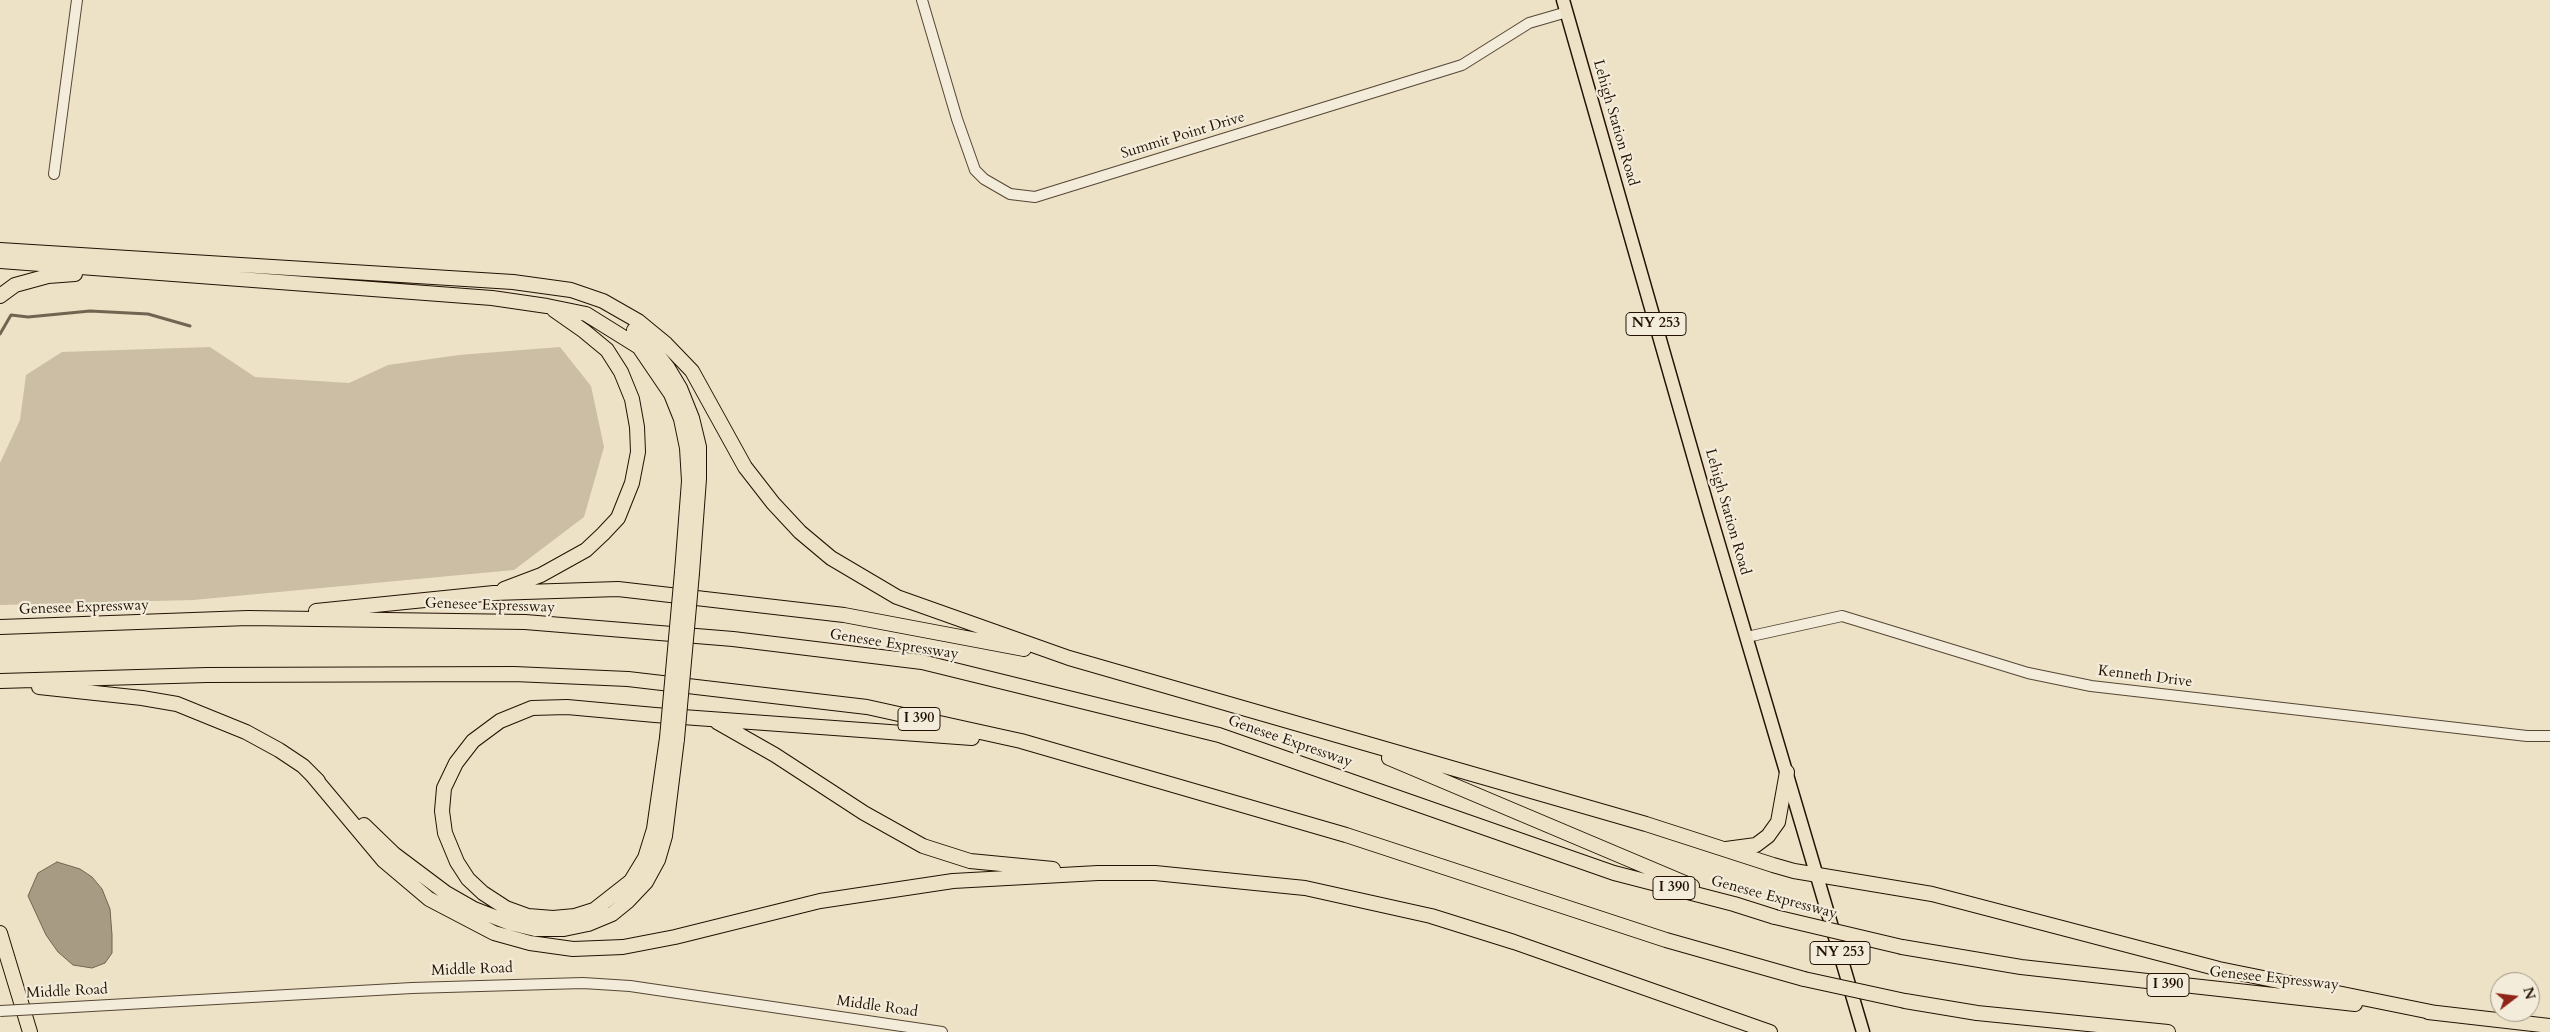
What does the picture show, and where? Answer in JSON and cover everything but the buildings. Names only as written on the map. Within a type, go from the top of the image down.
[{"type":"highway","points":[[0,250],[536,285],[571,290],[603,301],[638,321],[666,344],[692,371],[745,467],[800,532],[830,558],[897,597],[1069,658],[1646,824],[1722,850],[1794,871],[1932,894],[2219,969],[2436,1012]]},
{"type":"highway","points":[[0,261],[492,298],[586,314],[639,347],[672,394],[681,419],[688,457],[687,572]]},
{"type":"highway","points":[[0,296],[15,285],[48,276],[113,271]]},
{"type":"highway","points":[[0,682],[142,698],[177,704],[246,732],[278,750],[312,775],[394,854],[446,893],[474,909],[510,923],[535,929],[564,929],[588,924],[612,914],[646,882],[658,860],[665,836],[687,572],[700,479],[698,447],[692,418],[680,388],[646,340],[625,322],[601,307],[536,285]]},
{"type":"highway","points":[[494,593],[541,575],[586,550],[603,534],[618,518],[632,483],[638,452],[638,427],[632,399],[621,372],[607,350],[584,331],[547,306]]},
{"type":"highway","points":[[248,618],[494,593],[618,589],[844,615],[1069,658]]},
{"type":"highway","name":"Genesee Expressway","points":[[0,627],[248,618],[525,622],[733,639],[922,662],[1219,735],[1614,873],[1734,904],[1775,917],[1902,947],[2021,967],[2550,1026]]},
{"type":"highway","name":"I 390","points":[[0,682],[207,675],[514,674],[628,679],[867,708],[1021,741],[1346,835],[1666,940],[1804,979],[1905,1001],[1977,1013],[2168,1032]]},
{"type":"highway","points":[[672,739],[654,829],[645,858],[631,881],[594,910],[575,916],[553,918],[528,916],[506,908],[483,893],[468,879],[456,862],[445,833],[442,811],[444,788],[456,763],[473,741],[500,721],[532,708],[567,707],[1021,741]]},
{"type":"highway","points":[[712,719],[775,755],[864,813],[923,846],[970,860],[1098,873]]},
{"type":"highway","points":[[1330,733],[1734,904]]},
{"type":"highway","points":[[1722,850],[1756,845],[1768,836],[1778,822],[1787,772]]},
{"type":"highway","points":[[312,775],[384,861],[430,900],[494,933],[530,942],[573,949],[632,945],[675,937],[820,901],[944,882],[1098,873],[1155,873],[1305,888],[1431,916],[1514,942],[1770,1032]]},
{"type":"highway","points":[[0,934],[30,1032]]},
{"type":"main road","name":"Lehigh Station Road","points":[[1565,6],[1863,1032]]},
{"type":"street","points":[[54,174],[77,0]]},
{"type":"street","name":"Summit Point Drive","points":[[922,0],[957,119],[975,170],[984,179],[1010,194],[1035,197],[1462,65],[1529,23],[1565,6]]},
{"type":"street","name":"Kenneth Drive","points":[[1747,637],[1842,616],[2028,673],[2091,686],[2480,730],[2550,736]]},
{"type":"street","name":"Middle Road","points":[[0,1011],[412,988],[583,983],[630,986],[942,1032]]},
{"type":"shaded area","points":[[210,347],[255,377],[349,383],[388,365],[459,355],[560,347],[591,386],[604,447],[584,517],[514,570],[193,600],[0,605],[0,463],[20,420],[26,375],[62,352]]},
{"type":"shaded area","points":[[57,862],[80,869],[92,877],[102,889],[110,909],[112,935],[112,953],[105,963],[92,968],[73,965],[58,952],[46,935],[28,896],[38,873]]},
{"type":"waterway","points":[[0,334],[11,315],[28,317],[90,311],[148,314],[190,326]]}]
